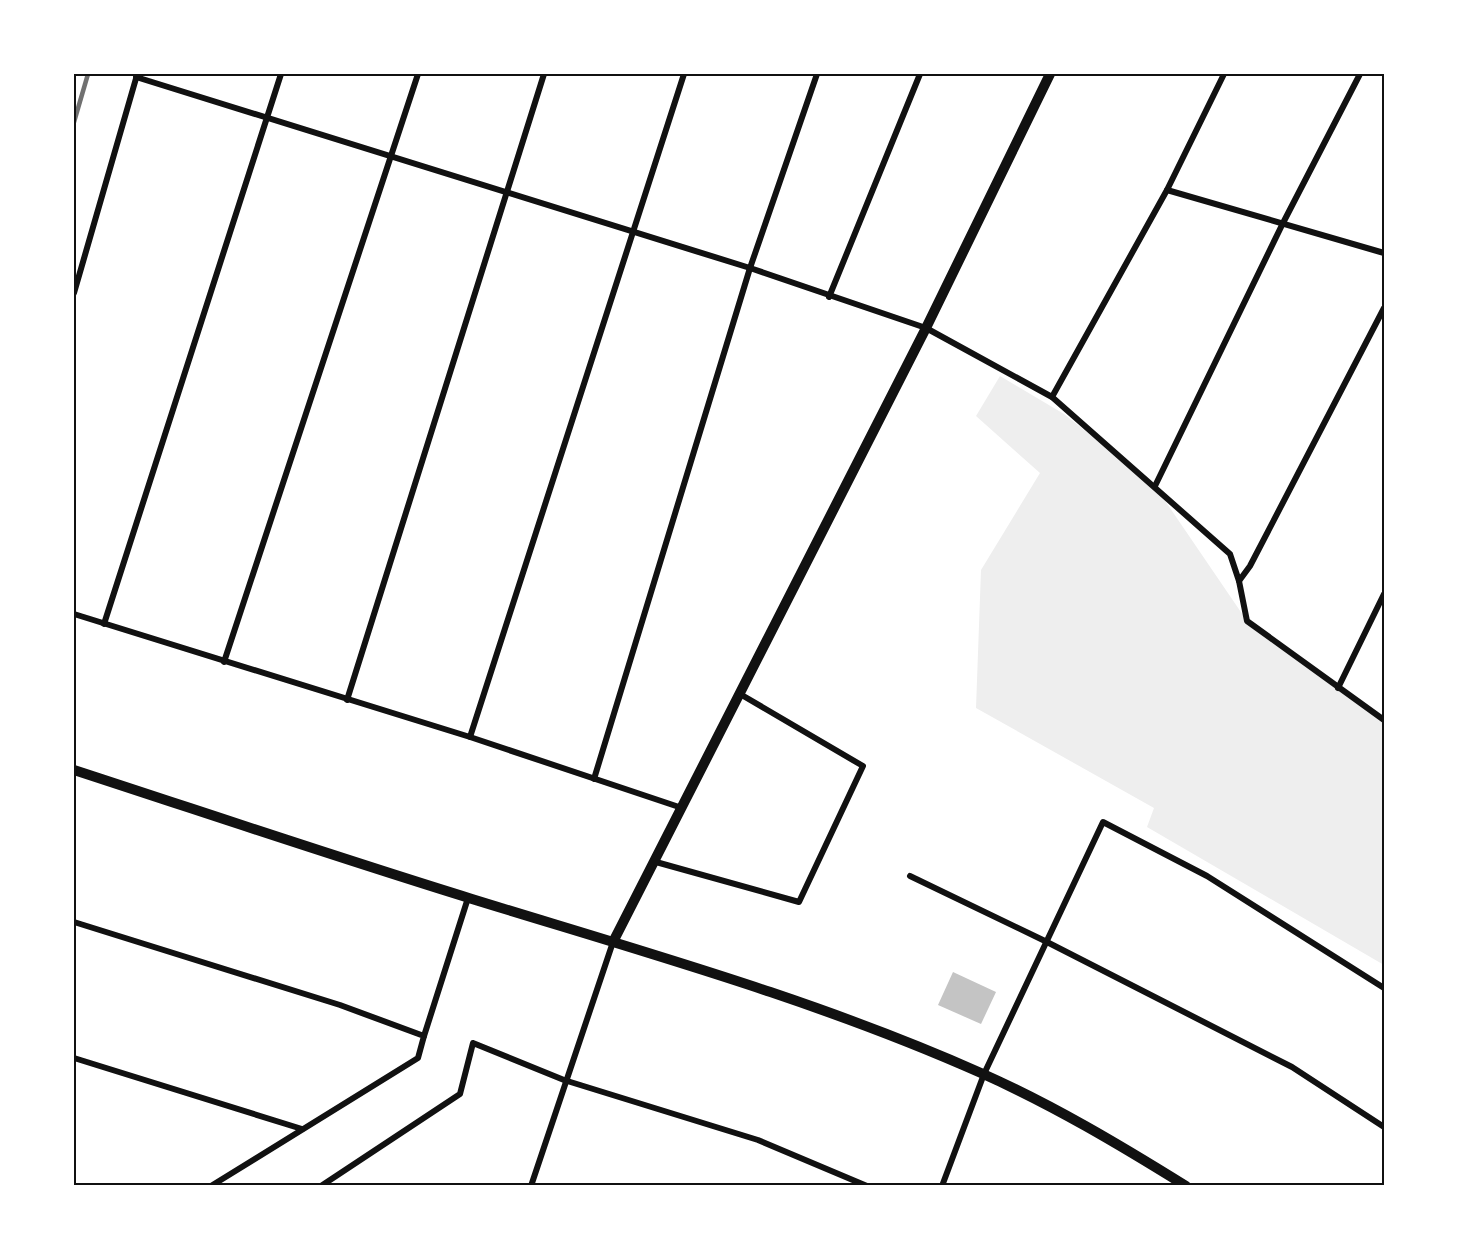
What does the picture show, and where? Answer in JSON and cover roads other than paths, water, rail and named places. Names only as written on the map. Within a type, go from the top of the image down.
[{"type":"street","points":[[104,624],[216,284],[281,74]]},
{"type":"street","points":[[224,662],[418,74]]},
{"type":"street","points":[[347,700],[505,191],[544,74]]},
{"type":"street","points":[[470,737],[684,74]]},
{"type":"street","points":[[594,779],[750,268],[817,74]]},
{"type":"street","points":[[829,297],[920,74]]},
{"type":"street","points":[[531,1185],[564,1080],[613,942],[656,862],[926,328],[1050,74]]},
{"type":"street","points":[[1052,397],[1167,190],[1224,74]]},
{"type":"street","points":[[1155,486],[1283,223],[1360,74]]},
{"type":"street","points":[[74,293],[137,75],[750,268],[829,297],[926,328],[1052,397],[1230,554],[1239,581],[1246,621],[1384,720]]},
{"type":"street","points":[[1167,190],[1384,253]]},
{"type":"street","points":[[1239,581],[1250,566],[1384,308]]},
{"type":"street","points":[[1338,688],[1384,594]]},
{"type":"street","points":[[74,614],[470,737],[682,809]]},
{"type":"street","points":[[656,862],[799,902],[863,766],[740,694]]},
{"type":"street","points":[[74,770],[468,898],[731,978],[860,1023],[984,1074],[1103,1134],[1186,1185]]},
{"type":"street","points":[[942,1185],[984,1074],[1103,822],[1207,876],[1384,988]]},
{"type":"street","points":[[910,876],[1045,941],[1292,1067],[1384,1127]]},
{"type":"street","points":[[211,1185],[418,1058],[468,898]]},
{"type":"street","points":[[74,922],[340,1005],[424,1036]]},
{"type":"street","points":[[321,1185],[460,1094],[473,1043],[564,1080],[758,1140],[867,1185]]},
{"type":"street","points":[[74,1058],[302,1129]]},
{"type":"railway","points":[[74,122],[88,74]]}]
